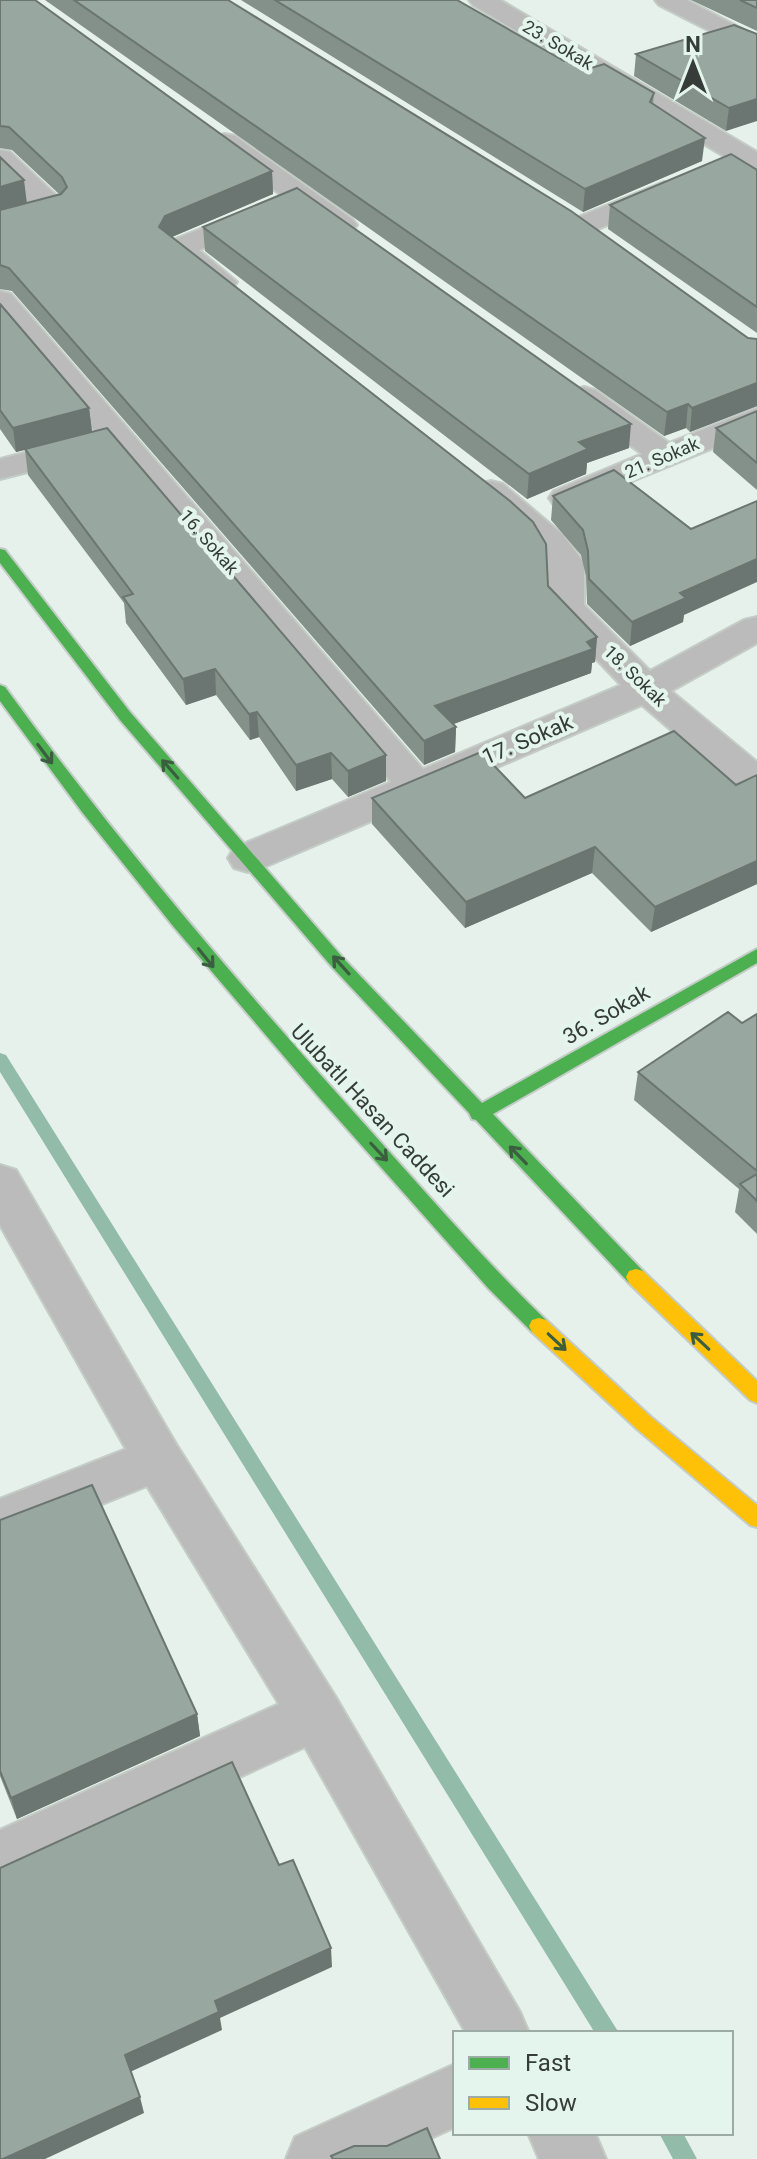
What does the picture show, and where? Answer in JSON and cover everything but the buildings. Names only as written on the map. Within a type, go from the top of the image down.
[{"type":"main road","points":[[0,553],[125,716],[338,963],[672,1315],[757,1394]]},
{"type":"main road","name":"Ulubatlı Hasan Caddesi","points":[[0,690],[138,875],[261,1023],[533,1320],[711,1481],[757,1518]]},
{"type":"main road","name":"36. Sokak","points":[[478,1114],[757,955]]},
{"type":"street","name":"23. Sokak","points":[[482,0],[753,157]]},
{"type":"street","points":[[668,0],[757,47]]},
{"type":"street","points":[[696,39],[724,30]]},
{"type":"street","points":[[598,69],[626,61]]},
{"type":"street","points":[[200,125],[364,241]]},
{"type":"street","points":[[717,168],[753,157]]},
{"type":"street","points":[[0,158],[40,212]]},
{"type":"street","points":[[581,226],[690,180]]},
{"type":"street","points":[[252,305],[178,248],[301,196]]},
{"type":"street","points":[[555,210],[606,244]]},
{"type":"street","name":"16. Sokak","points":[[0,300],[416,786]]},
{"type":"street","points":[[566,384],[666,456]]},
{"type":"street","name":"21. Sokak","points":[[523,516],[757,418]]},
{"type":"street","points":[[0,469],[120,438]]},
{"type":"street","name":"18. Sokak","points":[[461,468],[551,542],[566,563],[566,608],[646,689],[757,783]]},
{"type":"street","name":"17. Sokak","points":[[248,858],[646,689],[757,628]]},
{"type":"street","points":[[0,1183],[16,1246],[158,1459],[316,1714],[498,2031]]},
{"type":"street","points":[[0,1522],[158,1459]]},
{"type":"street","points":[[0,1859],[316,1714]]},
{"type":"street","points":[[317,2159],[453,2096]]},
{"type":"street","points":[[560,2135],[575,2159]]},
{"type":"waterway","points":[[0,1059],[607,2031]]},
{"type":"waterway","points":[[671,2135],[686,2159]]},
{"type":"traffic: fast","points":[[0,553],[125,716],[338,963],[636,1277]]},
{"type":"traffic: fast","points":[[0,690],[87,808],[226,978],[495,1282],[539,1326]]},
{"type":"traffic: fast","points":[[478,1114],[757,955]]},
{"type":"traffic: slow","points":[[636,1277],[757,1394]]},
{"type":"traffic: slow","points":[[539,1326],[644,1423],[757,1518]]}]
